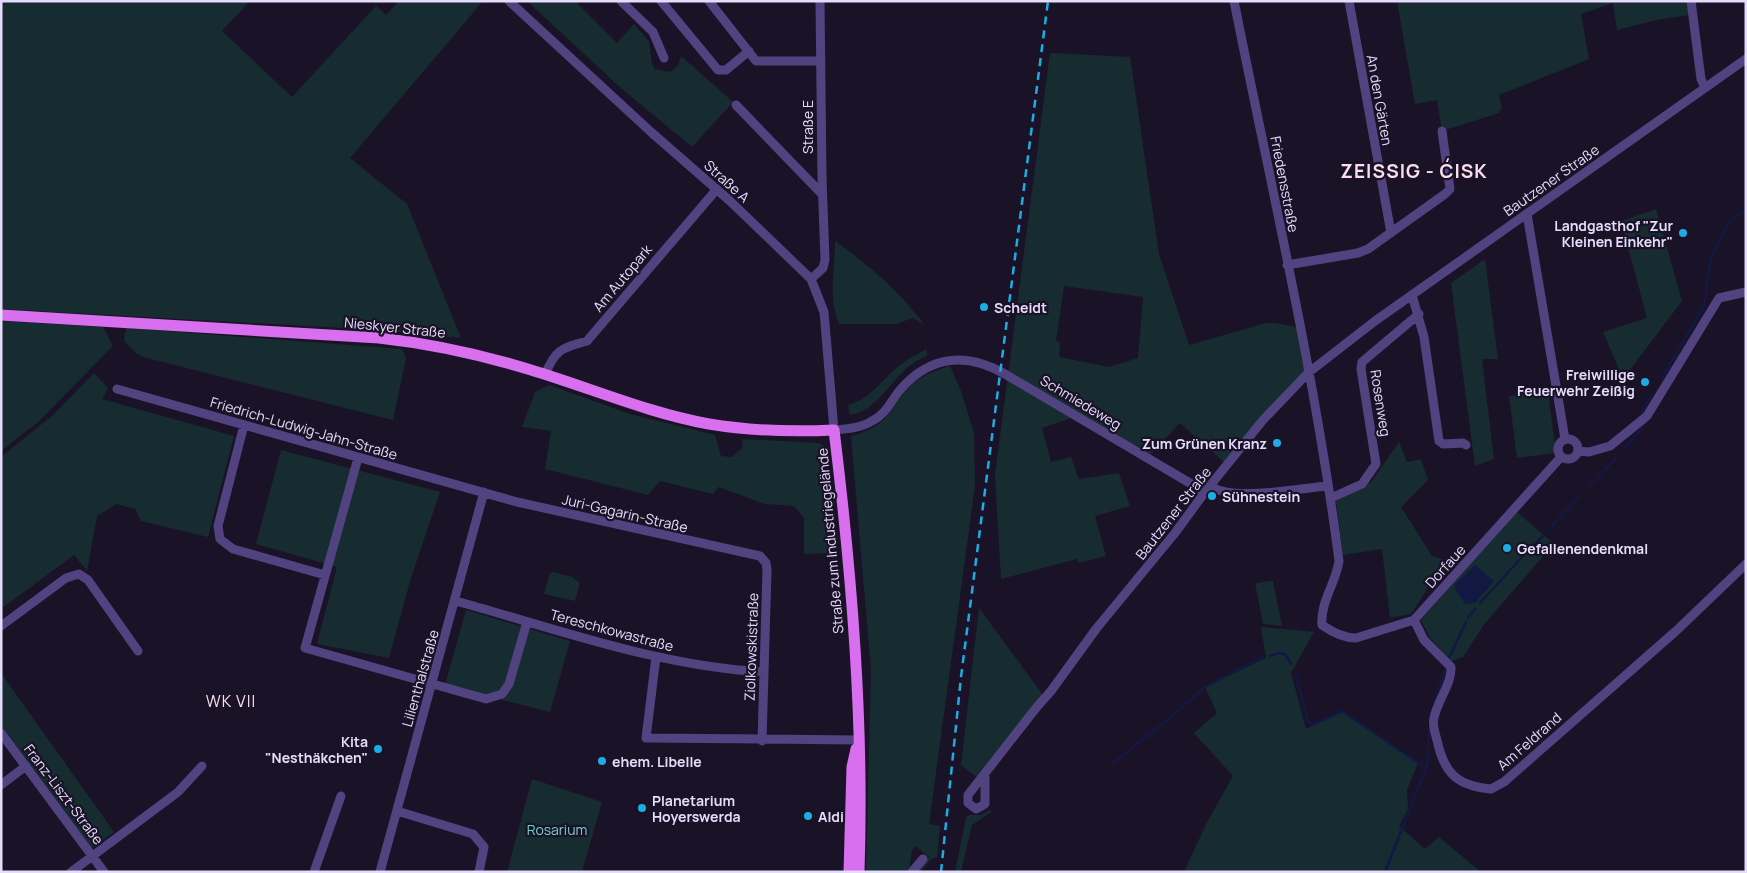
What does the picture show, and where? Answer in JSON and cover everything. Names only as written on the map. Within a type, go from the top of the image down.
[{"type":"main road","name":"Nieskyer Straße","points":[[1,315],[379,338],[433,344],[545,375],[647,409],[709,424],[769,431],[834,430]]},
{"type":"main road","name":"Straße zum Industriegelände","points":[[834,430],[856,661],[861,784],[859,872]]},
{"type":"main road","name":"Straße zum Industriegelände","points":[[850,872],[852,767],[858,743]]},
{"type":"street","name":"Straße A","points":[[509,1],[717,189],[798,264],[810,279],[824,312],[834,430]]},
{"type":"street","points":[[621,1],[653,32],[664,58]]},
{"type":"street","points":[[661,1],[718,70],[726,70],[749,51]]},
{"type":"street","points":[[709,1],[756,61],[821,61]]},
{"type":"street","name":"Straße E","points":[[810,279],[823,268],[825,260],[822,194],[820,1]]},
{"type":"street","name":"Friedensstraße","points":[[1234,1],[1308,373]]},
{"type":"street","name":"An den Gärten","points":[[1349,1],[1391,233]]},
{"type":"street","points":[[1691,1],[1701,78],[1705,88]]},
{"type":"street","name":"Bautzener Straße","points":[[985,776],[1036,708],[1086,647],[1096,629],[1146,570],[1208,489],[1264,420],[1308,373],[1412,295],[1746,59]]},
{"type":"street","name":"Straße E","points":[[736,105],[822,194]]},
{"type":"street","points":[[1287,264],[1358,253],[1368,249],[1445,194],[1450,189],[1442,131]]},
{"type":"street","name":"Am Autopark","points":[[545,375],[556,353],[587,341],[717,189]]},
{"type":"street","name":"Dorfaue","points":[[1527,214],[1565,439],[1558,448],[1561,457]]},
{"type":"street","name":"Dorfaue","points":[[1561,457],[1571,459],[1578,451],[1588,452],[1610,446],[1647,416],[1718,298],[1746,292]]},
{"type":"street","points":[[1412,295],[1419,314],[1439,441],[1443,444],[1464,443],[1466,446]]},
{"type":"street","name":"Rosenweg","points":[[1331,498],[1362,484],[1376,464],[1360,369],[1362,362],[1419,314]]},
{"type":"street","name":"Schmiedeweg","points":[[936,363],[968,359],[996,369],[1208,489],[1254,493],[1328,486]]},
{"type":"street","name":"Straße zum Industriegelände","points":[[834,430],[862,426],[873,421],[888,409],[908,382],[936,363]]},
{"type":"street","points":[[1308,373],[1331,498],[1338,561],[1338,570],[1326,600],[1322,625],[1332,632],[1348,638],[1356,638],[1414,620]]},
{"type":"street","name":"Friedrich-Ludwig-Jahn-Straße","points":[[117,389],[484,492]]},
{"type":"street","points":[[244,426],[218,526],[220,540],[233,550],[325,575]]},
{"type":"street","points":[[1565,439],[1575,441],[1578,451]]},
{"type":"street","name":"Dorfaue","points":[[1414,620],[1561,457]]},
{"type":"street","points":[[358,458],[306,648],[486,699],[502,694],[509,684],[527,622]]},
{"type":"street","name":"Juri-Gagarin-Straße","points":[[484,492],[656,534],[760,556]]},
{"type":"street","name":"Lilienthalstraße","points":[[380,872],[456,601],[484,492]]},
{"type":"street","name":"Ziolkowskistraße","points":[[760,556],[766,563],[767,570],[762,740]]},
{"type":"street","name":"Am Feldrand","points":[[1414,620],[1424,640],[1451,666],[1451,672],[1439,700],[1433,725],[1439,752],[1454,777],[1464,784],[1492,790],[1504,782],[1676,630],[1746,564]]},
{"type":"street","points":[[1,626],[66,578],[78,574],[88,580],[138,650]]},
{"type":"street","name":"Tereschkowastraße","points":[[456,601],[656,657],[709,668],[764,672]]},
{"type":"street","points":[[656,657],[646,738],[858,743]]},
{"type":"street","name":"Franz-Liszt-Straße","points":[[1,733],[104,872]]},
{"type":"street","points":[[1,784],[26,766]]},
{"type":"street","points":[[71,872],[178,792],[202,766]]},
{"type":"street","points":[[314,872],[341,796]]},
{"type":"street","points":[[397,811],[465,831],[478,837],[484,847],[480,872]]},
{"type":"street","points":[[912,872],[924,859]]},
{"type":"green space","points":[[1,1],[250,1],[222,31],[292,97],[376,6],[386,15],[399,1],[483,1],[350,158],[407,204],[461,338],[379,330],[1,309]]},
{"type":"green space","points":[[527,1],[575,1],[617,43],[634,24],[649,41],[652,64],[655,69],[670,72],[678,66],[681,56],[733,102],[692,147],[622,89]]},
{"type":"green space","points":[[1397,1],[1687,1],[1689,15],[1656,20],[1617,30],[1613,3],[1581,14],[1589,59],[1499,95],[1502,108],[1499,113],[1442,131],[1437,100],[1415,104]]},
{"type":"green space","points":[[1050,53],[1130,57],[1159,254],[1189,345],[1266,323],[1299,328],[1307,372],[1227,465],[1180,423],[1147,458],[1077,416],[1042,428],[1051,462],[1071,457],[1079,479],[1119,473],[1130,506],[1095,516],[1106,556],[1079,563],[1077,559],[1001,579],[995,475]],"holes":[[[1064,286],[1143,297],[1138,358],[1109,367],[1059,357],[1060,343],[1056,341]]]},
{"type":"green space","points":[[1656,209],[1682,301],[1623,379],[1603,332],[1647,318],[1621,221]]},
{"type":"green space","points":[[835,241],[883,280],[905,301],[925,325],[913,318],[896,324],[839,324],[833,294]]},
{"type":"green space","points":[[1485,259],[1498,359],[1482,359],[1494,459],[1475,466],[1451,283]]},
{"type":"green space","points":[[1,321],[103,327],[113,346],[38,422],[1,451]]},
{"type":"green space","points":[[126,328],[402,349],[406,358],[393,420],[143,357],[137,354],[124,341]]},
{"type":"green space","points":[[927,349],[927,355],[906,369],[873,404],[859,413],[850,415],[848,405],[868,395],[898,367]]},
{"type":"green space","points":[[950,366],[961,391],[974,433],[975,486],[929,824],[940,826],[937,857],[931,859],[921,872],[917,872],[929,857],[916,846],[912,850],[909,872],[866,872],[871,671],[851,436],[865,432],[883,421],[906,391],[919,379],[931,372]]},
{"type":"green space","points":[[94,373],[108,388],[102,399],[234,436],[208,537],[141,521],[135,509],[117,504],[97,516],[87,571],[74,555],[1,609],[1,457],[53,415]]},
{"type":"green space","points":[[549,385],[630,414],[715,435],[721,456],[732,457],[742,448],[743,439],[818,443],[823,445],[827,459],[825,473],[831,553],[804,554],[804,518],[794,506],[765,504],[719,487],[712,494],[660,481],[648,495],[545,469],[551,431],[522,427],[535,392]]},
{"type":"green space","points":[[1548,391],[1556,453],[1517,458],[1509,396]]},
{"type":"green space","points":[[1399,442],[1407,462],[1421,459],[1428,480],[1401,507],[1432,556],[1446,560],[1411,614],[1390,618],[1382,549],[1343,555],[1336,501],[1371,482]]},
{"type":"green space","points":[[281,450],[440,492],[410,581],[389,658],[317,644],[337,567],[256,544]]},
{"type":"green space","points":[[1516,511],[1554,544],[1485,623],[1463,657],[1451,661],[1430,638],[1421,620]]},
{"type":"green space","points":[[553,572],[572,577],[580,583],[575,601],[544,594],[550,573]]},
{"type":"green space","points":[[1273,581],[1282,626],[1263,624],[1255,583]]},
{"type":"green space","points":[[979,608],[1043,695],[978,778],[961,765]]},
{"type":"green space","points":[[466,610],[570,641],[550,712],[445,685]]},
{"type":"green space","points":[[1261,627],[1314,632],[1291,673],[1306,729],[1342,711],[1418,763],[1407,790],[1408,809],[1399,826],[1425,849],[1439,837],[1481,872],[1184,872],[1206,824],[1233,776],[1194,733],[1217,713],[1205,687],[1266,658]]},
{"type":"green space","points":[[1,673],[114,832],[92,848],[1,725]]},
{"type":"green space","name":"Rosarium","points":[[532,779],[602,802],[582,872],[507,872]]},
{"type":"green space","points":[[990,810],[991,812],[972,825],[961,872],[955,872],[966,817],[981,815]]},
{"type":"water","points":[[1475,565],[1494,581],[1475,603],[1465,604],[1455,589],[1455,584]]},
{"type":"waterway","points":[[1662,378],[1704,306],[1711,258],[1721,237],[1729,223],[1746,209]]},
{"type":"waterway","points":[[1643,416],[1642,412],[1653,394]]},
{"type":"waterway","points":[[1625,448],[1645,424]]},
{"type":"waterway","points":[[1589,487],[1619,455]]},
{"type":"waterway","points":[[1548,530],[1580,495]]},
{"type":"waterway","points":[[1527,552],[1543,536]]},
{"type":"waterway","points":[[1480,603],[1523,556]]},
{"type":"waterway","points":[[1468,617],[1475,609]]},
{"type":"waterway","points":[[1448,660],[1466,622]]},
{"type":"waterway","points":[[1270,656],[1279,653],[1285,654],[1291,664]]},
{"type":"waterway","points":[[1229,673],[1263,658]]},
{"type":"waterway","points":[[1435,701],[1446,667]]},
{"type":"waterway","points":[[1112,764],[1205,687],[1225,676]]},
{"type":"waterway","points":[[1296,676],[1308,722],[1314,724],[1342,711],[1426,768]]},
{"type":"waterway","points":[[1385,872],[1427,765],[1431,713]]},
{"type":"railway","points":[[941,872],[961,677],[1048,1]]},
{"type":"place","name":"Landgasthof \"Zur Kleinen Einkehr\"","points":[[1683,233]]},
{"type":"place","name":"Scheidt","points":[[984,307]]},
{"type":"place","name":"Freiwillige Feuerwehr Zeißig","points":[[1645,382]]},
{"type":"place","name":"Zum Grünen Kranz","points":[[1277,443]]},
{"type":"place","name":"Sühnestein","points":[[1212,496]]},
{"type":"place","name":"Gefallenendenkmal","points":[[1507,548]]},
{"type":"place","name":"Kita \"Nesthäkchen\"","points":[[378,749]]},
{"type":"place","name":"ehem. Libelle","points":[[602,761]]},
{"type":"place","name":"Planetarium Hoyerswerda","points":[[642,808]]},
{"type":"place","name":"Aldi","points":[[808,816]]},
{"type":"district","name":"ZEISSIG - ĆISK","points":[[1414,171]]},
{"type":"district","name":"WK VII","points":[[231,701]]}]
